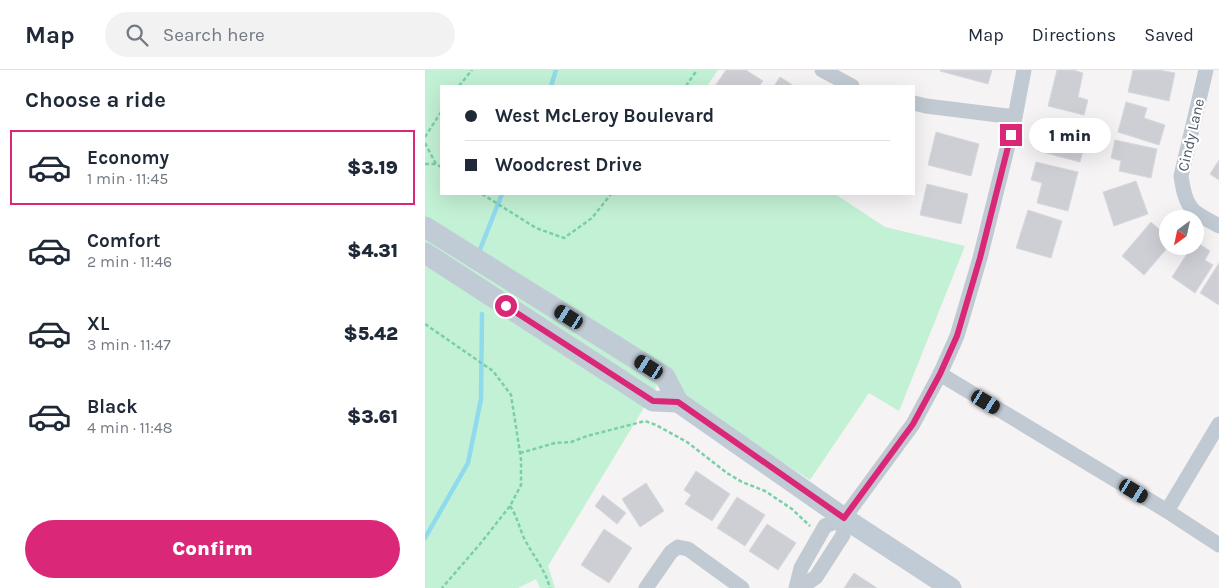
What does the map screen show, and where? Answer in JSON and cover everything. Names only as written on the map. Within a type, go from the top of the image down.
[{"type":"main road","points":[[425,227],[665,377],[678,402],[844,518],[951,588]]},
{"type":"main road","points":[[425,253],[653,401],[678,402]]},
{"type":"street","points":[[822,70],[850,85]]},
{"type":"street","points":[[796,588],[801,568],[825,526],[844,518],[913,424],[940,374],[957,336],[980,258],[1015,117],[1024,70]]},
{"type":"street","name":"Cindy Lane","points":[[1206,70],[1181,176],[1183,190],[1194,211],[1219,226]]},
{"type":"street","points":[[915,103],[1015,117]]},
{"type":"street","points":[[940,374],[1167,511],[1219,545]]},
{"type":"street","points":[[1167,511],[1219,424]]},
{"type":"street","points":[[801,588],[816,577],[843,535],[844,518]]},
{"type":"street","points":[[646,588],[671,552],[678,547],[688,550],[742,588]]},
{"type":"path","points":[[460,85],[472,70]]},
{"type":"path","points":[[687,85],[697,70]]},
{"type":"path","points":[[425,136],[440,114]]},
{"type":"path","points":[[425,143],[436,164]]},
{"type":"path","points":[[425,164],[436,164],[440,166]]},
{"type":"path","points":[[484,195],[536,228],[563,238],[593,218],[610,195]]},
{"type":"path","points":[[425,324],[493,371],[511,395],[520,453],[521,485],[509,506],[480,544],[442,588]]},
{"type":"path","points":[[520,453],[555,443],[571,442],[645,421],[687,442],[727,473],[742,482],[765,491],[791,509],[821,534]]},
{"type":"path","points":[[509,506],[516,514],[524,538],[547,576],[551,588]]},
{"type":"green space","points":[[425,70],[718,70],[708,85],[440,85],[440,195],[837,195],[885,227],[965,246],[899,411],[869,393],[810,480],[659,383],[548,566],[555,588],[540,588],[536,579],[518,588],[425,588]]},
{"type":"building","points":[[726,70],[746,70],[763,81],[760,85],[716,85]]},
{"type":"building","points":[[941,70],[992,70],[988,84]]},
{"type":"building","points":[[1057,70],[1073,70],[1083,73],[1078,97],[1088,100],[1084,115],[1048,106]]},
{"type":"building","points":[[1133,70],[1159,70],[1175,73],[1169,101],[1128,92]]},
{"type":"building","points":[[780,77],[792,85],[775,85]]},
{"type":"building","points":[[1126,102],[1147,108],[1144,118],[1165,125],[1159,145],[1118,132]]},
{"type":"building","points":[[1057,118],[1089,127],[1080,162],[1038,151],[1041,138],[1051,141]]},
{"type":"building","points":[[936,132],[979,144],[971,176],[928,165]]},
{"type":"building","points":[[1115,140],[1157,149],[1151,178],[1119,171],[1121,161],[1111,158]]},
{"type":"building","points":[[1219,160],[1219,180],[1210,174]]},
{"type":"building","points":[[1036,162],[1078,172],[1068,211],[1037,203],[1042,183],[1031,180]]},
{"type":"building","points":[[1136,181],[1148,214],[1114,226],[1103,192]]},
{"type":"building","points":[[927,184],[968,194],[961,224],[920,215]]},
{"type":"building","points":[[1028,210],[1062,221],[1051,258],[1016,248]]},
{"type":"building","points":[[1151,222],[1159,229],[1159,255],[1161,255],[1144,275],[1122,256]]},
{"type":"building","points":[[1204,247],[1210,251],[1205,260],[1213,265],[1195,293],[1172,277],[1186,255],[1204,255]]},
{"type":"building","points":[[1219,263],[1219,305],[1200,293]]},
{"type":"building","points":[[696,471],[730,494],[712,521],[685,504],[691,495],[684,490]]},
{"type":"building","points":[[646,483],[664,511],[640,527],[622,499]]},
{"type":"building","points":[[603,495],[626,513],[617,524],[595,506]]},
{"type":"building","points":[[737,497],[765,515],[745,546],[717,528]]},
{"type":"building","points":[[767,524],[796,543],[778,570],[749,551]]},
{"type":"building","points":[[604,529],[632,548],[609,583],[581,565]]},
{"type":"building","points":[[854,573],[877,588],[844,588]]},
{"type":"waterway","points":[[551,85],[556,70]]},
{"type":"waterway","points":[[479,252],[502,195]]},
{"type":"waterway","points":[[425,538],[468,463],[481,399],[482,314]]},
{"type":"route","points":[[506,306],[653,401],[678,402],[844,518],[913,424],[940,374],[957,336],[980,258],[1011,135]]}]
